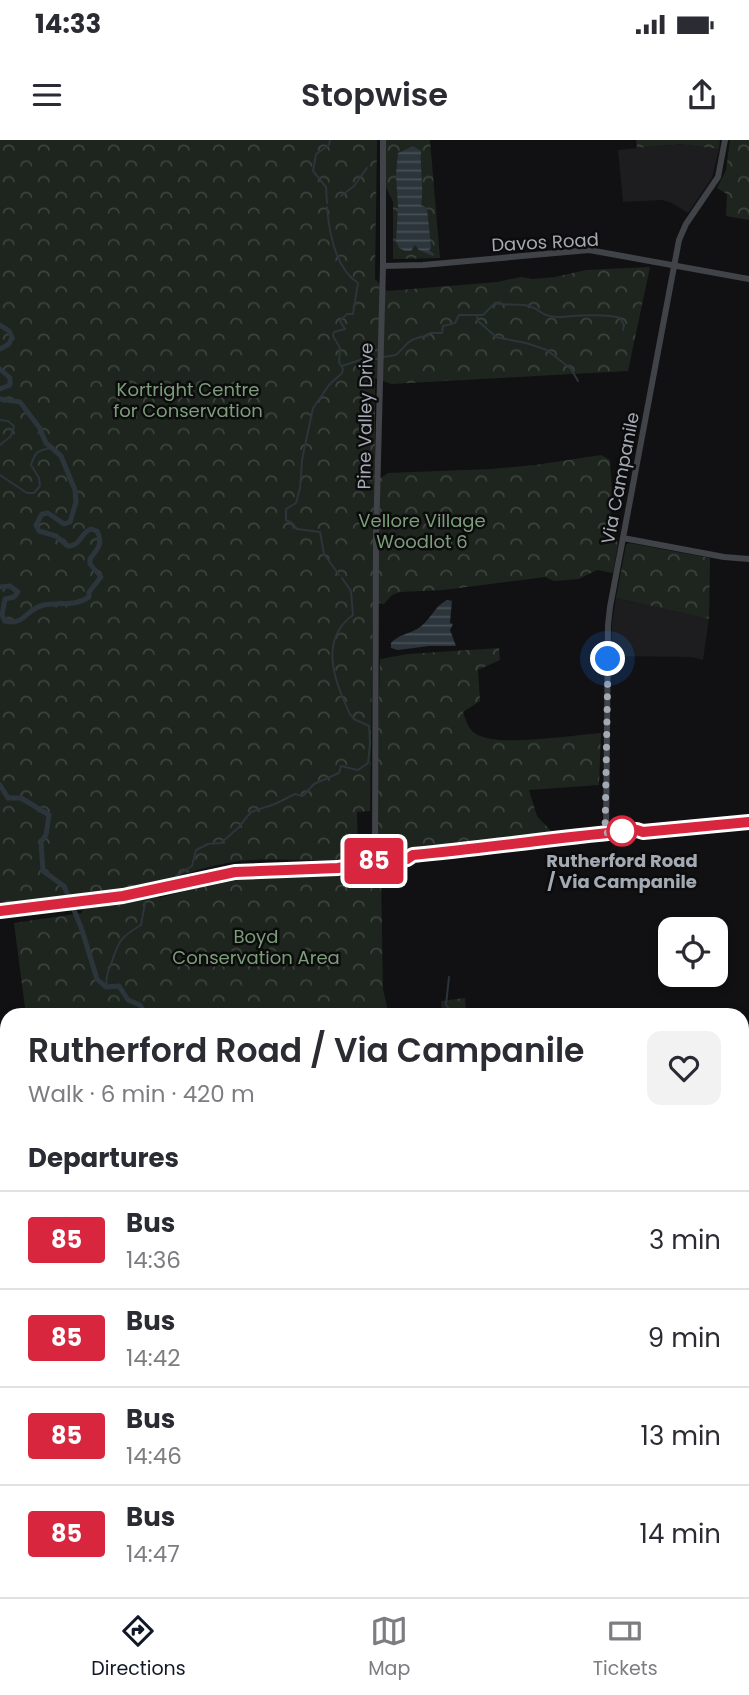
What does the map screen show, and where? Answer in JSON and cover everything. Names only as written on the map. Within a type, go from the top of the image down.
[{"type":"street","name":"Pine Valley Drive","points":[[375,861],[376,538],[383,266],[383,140]]},
{"type":"street","name":"Via Campanile","points":[[605,834],[608,625],[623,538],[682,230],[718,177],[725,140]]},
{"type":"street","name":"Davos Road","points":[[383,266],[423,265],[584,250],[749,279]]},
{"type":"street","points":[[623,538],[724,557],[749,559]]},
{"type":"street","points":[[0,911],[123,896],[235,872],[338,868],[405,853],[413,855],[637,830],[643,832],[749,822]]},
{"type":"street","points":[[571,838],[583,840],[638,835],[643,832]]},
{"type":"shaded area","points":[[679,144],[719,149],[712,178],[688,213],[662,200],[623,202],[618,150]]},
{"type":"shaded area","points":[[413,146],[421,151],[421,205],[427,208],[429,250],[433,256],[419,250],[415,245],[411,251],[405,251],[399,248],[396,241],[398,153]]},
{"type":"shaded area","points":[[616,598],[709,619],[703,660],[691,657],[612,656],[612,625]]},
{"type":"shaded area","points":[[447,600],[452,601],[450,623],[453,624],[450,630],[456,646],[398,650],[391,648],[394,640],[421,626]]},
{"type":"green space","name":"Kortright Centre for Conservation","points":[[0,140],[377,140],[375,279],[387,291],[497,282],[521,277],[555,277],[586,270],[650,267],[628,371],[391,384],[375,378],[375,482],[388,473],[491,469],[601,455],[610,460],[610,521],[618,544],[613,573],[597,570],[579,579],[554,581],[545,577],[443,590],[400,592],[392,595],[384,604],[373,602],[370,811],[357,812],[358,858],[239,861],[154,883],[153,893],[159,898],[245,875],[374,874],[380,659],[408,654],[499,648],[500,660],[478,670],[480,701],[463,712],[470,728],[478,735],[503,740],[601,733],[599,785],[529,790],[537,816],[554,834],[386,851],[381,871],[383,989],[387,1008],[25,1008],[14,923],[82,913],[83,905],[88,900],[111,900],[121,897],[131,889],[0,904]]},
{"type":"green space","points":[[386,140],[430,140],[440,258],[393,259],[393,202],[385,185]]},
{"type":"green space","points":[[636,140],[720,140],[719,149],[679,144],[637,148]]},
{"type":"green space","points":[[730,140],[749,140],[749,220],[726,216],[727,194],[717,188],[726,170]]},
{"type":"green space","points":[[629,543],[710,558],[709,619],[616,598],[626,545]]},
{"type":"green space","points":[[465,998],[466,1008],[442,1008],[441,1001]]},
{"type":"waterway","points":[[327,203],[326,187],[313,171],[316,154],[329,145],[330,140]]},
{"type":"waterway","points":[[341,196],[354,186],[367,168]]},
{"type":"waterway","points":[[327,207],[329,227],[339,259],[358,283],[353,314],[347,314],[340,321],[345,329],[334,332],[333,336],[340,348],[339,362],[342,373],[329,385],[313,408],[302,460],[300,488],[296,503],[286,509],[286,520],[297,529],[320,532],[324,554],[339,575]]},
{"type":"waterway","points":[[383,357],[396,355],[409,342],[430,333],[442,333],[443,326],[455,323],[459,315],[483,315],[495,303],[529,306],[553,317],[614,316],[620,318],[624,325],[623,330]]},
{"type":"waterway","points":[[477,317],[496,337],[547,350],[571,369],[578,381]]},
{"type":"waterway","points":[[0,325],[9,331],[12,337],[9,344],[0,349]]},
{"type":"waterway","points":[[342,366],[360,360],[378,359]]},
{"type":"waterway","points":[[0,369],[10,378],[10,385],[0,389]]},
{"type":"waterway","points":[[0,399],[20,402],[39,427],[46,443],[61,456],[75,490],[76,502],[70,522],[64,524],[48,513],[42,514],[36,525],[39,531],[56,536],[68,546],[76,544],[91,529],[97,531],[100,543],[90,559],[90,564],[101,577],[89,592],[89,597],[84,600],[44,605],[12,622],[5,621],[2,615],[5,599],[14,597],[18,592],[10,586],[0,587]]},
{"type":"waterway","points":[[0,420],[8,421],[14,426],[11,436],[0,445]]},
{"type":"waterway","points":[[0,475],[27,493],[34,493],[40,486],[39,478],[31,465],[32,461],[38,452],[51,448]]},
{"type":"waterway","points":[[176,876],[192,866],[196,850],[208,844],[221,843],[251,812],[295,794],[303,796],[314,784],[339,773],[341,766],[358,770],[368,763],[369,726],[350,714],[339,689],[333,662],[336,637],[342,625],[353,615],[351,591],[342,578]]},
{"type":"waterway","points":[[0,785],[8,798],[21,798],[49,815],[46,835],[41,842],[43,871],[64,886],[81,927],[97,979],[106,987],[119,986],[128,1000],[142,1008]]},
{"type":"waterway","points":[[107,986],[107,975],[118,945],[128,933],[141,925],[145,903]]},
{"type":"waterway","points":[[448,1008],[446,1005],[449,977]]},
{"type":"bus line","name":"85","points":[[0,911],[123,896],[235,872],[338,868],[375,861],[384,863],[407,859],[413,855],[559,840],[583,835],[749,822]]},
{"type":"place","name":"Rutherford Road / Via Campanile","points":[[622,831]]},
{"type":"route","points":[[608,659],[605,833],[622,831]]},
{"type":"park label","name":"Vellore Village Woodlot 6","points":[[422,530]]},
{"type":"park label","name":"Boyd Conservation Area","points":[[256,946]]}]
